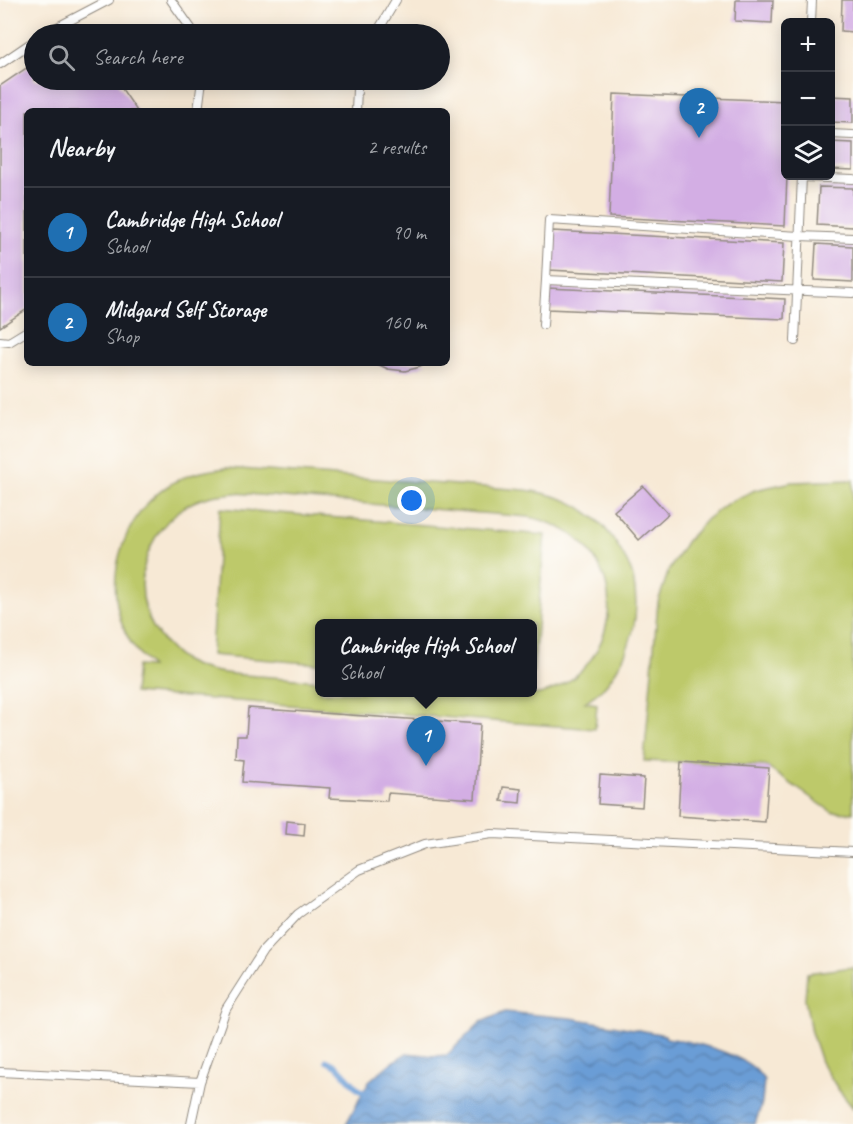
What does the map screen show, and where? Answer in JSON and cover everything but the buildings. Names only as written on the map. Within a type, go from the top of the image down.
[{"type":"lane","points":[[63,24],[109,0]]},
{"type":"lane","points":[[171,0],[188,24]]},
{"type":"lane","points":[[382,24],[396,0]]},
{"type":"lane","points":[[811,18],[812,0]]},
{"type":"lane","points":[[0,64],[24,48]]},
{"type":"lane","points":[[198,108],[201,90]]},
{"type":"lane","points":[[356,108],[357,90]]},
{"type":"lane","points":[[835,134],[853,135]]},
{"type":"lane","points":[[835,178],[853,179]]},
{"type":"lane","points":[[795,341],[802,180]]},
{"type":"lane","points":[[543,325],[549,220],[853,238]]},
{"type":"lane","points":[[546,280],[853,293]]},
{"type":"lane","points":[[0,341],[9,342],[24,332]]},
{"type":"lane","points":[[191,1124],[200,1082],[226,1009],[263,951],[298,914],[359,870],[425,844],[492,834],[853,852]]},
{"type":"lane","points":[[0,1072],[200,1082]]},
{"type":"green space","points":[[227,468],[525,490],[556,497],[585,511],[608,533],[627,562],[633,577],[636,604],[633,631],[624,657],[607,684],[585,702],[597,704],[595,729],[134,693],[137,666],[151,667],[131,643],[121,622],[116,599],[116,577],[120,554],[128,532],[140,513],[155,496],[180,479],[206,471]],"holes":[[[235,493],[529,517],[541,520],[574,536],[592,554],[604,577],[608,596],[608,614],[597,650],[586,665],[573,678],[557,688],[537,694],[537,697],[315,697],[315,681],[211,670],[182,659],[165,643],[153,627],[142,591],[143,572],[156,536],[183,508],[208,497]]]},
{"type":"green space","points":[[853,480],[853,813],[832,812],[765,766],[644,761],[658,602],[669,570],[686,542],[707,519],[728,503],[755,490],[792,482]]},
{"type":"green space","points":[[220,508],[545,535],[537,627],[537,619],[315,619],[315,664],[211,655]]},
{"type":"green space","points":[[853,967],[853,1108],[821,1062],[811,1032],[805,999],[807,973]]},
{"type":"water","points":[[505,1012],[571,1018],[665,1035],[666,1038],[700,1045],[736,1057],[755,1069],[764,1080],[762,1103],[755,1124],[346,1124],[369,1081],[392,1062],[407,1053],[447,1055],[481,1022]]},
{"type":"waterway","points":[[327,1061],[337,1066],[363,1092]]},
{"type":"place","name":"Midgard Self Storage","points":[[699,138]]},
{"type":"place","name":"Cambridge High School","points":[[426,766]]}]
